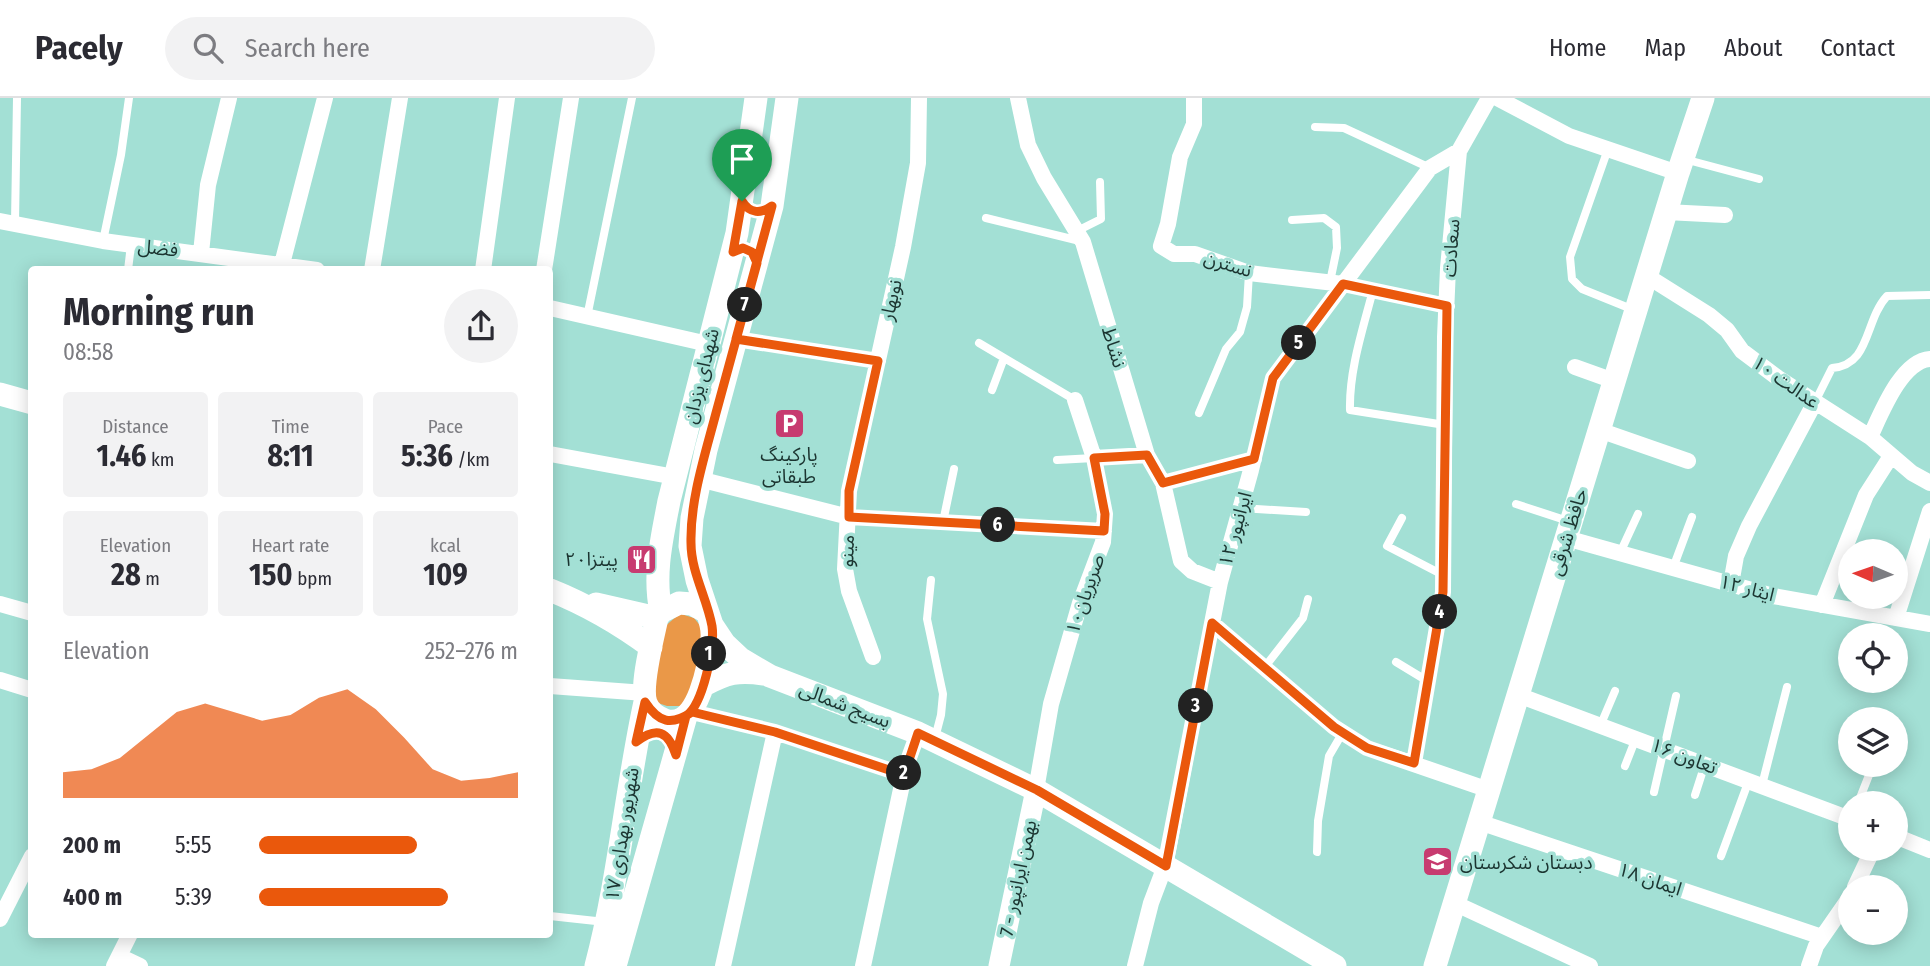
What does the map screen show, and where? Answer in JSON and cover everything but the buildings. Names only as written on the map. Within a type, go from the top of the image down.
[{"type":"main road","name":"شهدای یزدان","points":[[651,647],[659,615],[656,588],[658,564],[675,477],[733,252],[756,98]]},
{"type":"main road","name":"شهدای یزدان","points":[[712,625],[697,580],[690,546],[692,517],[699,480],[772,206],[787,98]]},
{"type":"main road","name":"حافظ شرقی","points":[[1435,966],[1703,98]]},
{"type":"main road","points":[[742,201],[755,212],[765,211],[772,206]]},
{"type":"main road","points":[[733,252],[743,248],[752,252],[757,263]]},
{"type":"main road","points":[[0,394],[28,402]]},
{"type":"main road","points":[[553,591],[573,599],[651,647]]},
{"type":"main road","points":[[573,599],[659,615],[679,603],[692,604],[707,611],[712,625],[704,685],[689,714],[676,755],[615,966]]},
{"type":"main road","name":"بسیج شمالی","points":[[712,625],[724,643],[741,659],[770,676],[926,737],[1037,790],[1335,966]]},
{"type":"main road","name":"۱۷ شهریور بهداری","points":[[596,966],[608,922],[651,647]]},
{"type":"main road","name":"بسیج شمالی","points":[[704,685],[724,674],[743,671],[770,676]]},
{"type":"main road","points":[[645,697],[653,714],[667,722],[682,719],[689,714]]},
{"type":"main road","points":[[636,742],[653,732],[661,733],[668,737],[676,755]]},
{"type":"main road","points":[[1285,938],[1299,966]]},
{"type":"main road","name":"بسیج شمالی","points":[[1285,938],[1314,966]]},
{"type":"street","points":[[201,253],[208,185],[229,98]]},
{"type":"street","points":[[282,264],[325,98]]},
{"type":"street","points":[[373,266],[400,98]]},
{"type":"street","points":[[484,266],[507,98]]},
{"type":"street","points":[[545,266],[571,98]]},
{"type":"street","name":"نوبهار","points":[[878,361],[918,163],[919,98]]},
{"type":"street","name":"نشاط","points":[[1019,98],[1028,145],[1079,237],[1147,455],[1163,483],[1181,561],[1192,571],[1220,582]]},
{"type":"street","name":"نسترن","points":[[1194,98],[1194,124],[1180,157],[1168,224],[1161,246],[1174,254],[1195,254],[1249,273],[1337,283],[1447,306]]},
{"type":"street","points":[[1459,151],[1489,98]]},
{"type":"street","points":[[1497,98],[1569,135],[1608,149],[1680,166]]},
{"type":"street","name":"ایرانپور ۱۲","points":[[1135,966],[1151,903],[1166,866],[1220,582],[1273,378],[1365,245],[1430,168],[1459,151]]},
{"type":"street","name":"سعادت","points":[[1414,763],[1439,624],[1443,575],[1447,306],[1459,151]]},
{"type":"street","points":[[1666,212],[1725,215]]},
{"type":"street","name":"فضل","points":[[8,222],[103,242],[294,266]]},
{"type":"street","name":"عدالت ۱۰","points":[[1647,276],[1709,315],[1727,330],[1742,351],[1870,437],[1891,456],[1930,483]]},
{"type":"street","points":[[553,309],[708,344]]},
{"type":"street","points":[[736,339],[878,361]]},
{"type":"street","points":[[1870,437],[1889,399],[1909,368],[1930,359]]},
{"type":"street","name":"مینو","points":[[873,657],[849,592],[845,569],[849,491],[878,361]]},
{"type":"street","points":[[1575,367],[1614,381]]},
{"type":"street","name":"صریریان۱۰","points":[[1037,790],[1051,704],[1080,603],[1103,542],[1105,514],[1094,458],[1075,400]]},
{"type":"street","points":[[1731,584],[1736,556],[1749,526],[1815,402]]},
{"type":"street","points":[[1599,430],[1688,461]]},
{"type":"street","points":[[553,455],[675,477]]},
{"type":"street","points":[[1094,458],[1147,455]]},
{"type":"street","points":[[1822,605],[1866,495],[1891,456]]},
{"type":"street","points":[[1163,483],[1254,459]]},
{"type":"street","points":[[699,480],[849,517],[1104,531]]},
{"type":"street","points":[[1896,618],[1930,511]]},
{"type":"street","name":"ایثار ۱۲","points":[[1569,530],[1620,553],[1773,596],[1930,624]]},
{"type":"street","points":[[0,604],[28,611]]},
{"type":"street","points":[[1212,623],[1343,732],[1367,748],[1489,790]]},
{"type":"street","points":[[0,680],[28,689]]},
{"type":"street","points":[[553,686],[645,697]]},
{"type":"street","name":"تعاون ۱۶","points":[[1518,695],[1838,814]]},
{"type":"street","points":[[689,714],[775,732],[904,775]]},
{"type":"street","points":[[723,966],[775,732]]},
{"type":"street","points":[[863,966],[904,775],[926,737]]},
{"type":"street","name":"بهمن ایرانپور - 7","points":[[999,966],[1037,790]]},
{"type":"street","name":"ایمان ۱۸","points":[[1479,821],[1822,937]]},
{"type":"street","points":[[1908,841],[1930,850]]},
{"type":"street","points":[[0,919],[28,864]]},
{"type":"street","points":[[1454,903],[1590,966]]},
{"type":"street","points":[[1809,966],[1822,937],[1838,914]]},
{"type":"street","points":[[128,938],[117,961],[140,966]]},
{"type":"lane","points":[[8,222],[17,98]]},
{"type":"lane","points":[[103,242],[121,155],[129,98]]},
{"type":"lane","points":[[587,317],[632,98]]},
{"type":"lane","points":[[1315,127],[1344,128],[1430,168]]},
{"type":"lane","points":[[1608,149],[1570,257],[1572,279],[1582,289],[1636,311]]},
{"type":"lane","points":[[1680,166],[1759,178]]},
{"type":"lane","points":[[986,218],[1079,237],[1101,219],[1100,182]]},
{"type":"lane","points":[[1292,220],[1324,218],[1336,227],[1337,283]]},
{"type":"lane","points":[[128,266],[131,245]]},
{"type":"lane","points":[[1199,413],[1226,349],[1240,332],[1247,307],[1249,273]]},
{"type":"lane","points":[[1373,290],[1359,344],[1350,394],[1350,410],[1445,425]]},
{"type":"lane","points":[[1815,402],[1832,368],[1847,367],[1858,358],[1878,305],[1886,296],[1930,295]]},
{"type":"lane","points":[[979,343],[1075,400]]},
{"type":"lane","points":[[992,390],[1004,358]]},
{"type":"lane","points":[[1057,460],[1094,458]]},
{"type":"lane","points":[[943,522],[954,469]]},
{"type":"lane","points":[[1516,504],[1569,530]]},
{"type":"lane","points":[[1241,508],[1306,512]]},
{"type":"lane","points":[[1620,553],[1638,514]]},
{"type":"lane","points":[[1673,568],[1692,517]]},
{"type":"lane","points":[[1402,518],[1387,546],[1443,575]]},
{"type":"lane","points":[[926,737],[941,715],[943,694],[927,619],[931,580]]},
{"type":"lane","points":[[1264,668],[1303,618],[1308,599]]},
{"type":"lane","points":[[1396,662],[1429,682]]},
{"type":"lane","points":[[1721,856],[1755,783],[1787,687]]},
{"type":"lane","points":[[1601,724],[1615,691]]},
{"type":"lane","points":[[1654,792],[1676,696]]},
{"type":"lane","points":[[1317,852],[1318,821],[1329,757],[1343,732]]},
{"type":"lane","points":[[1625,766],[1636,738]]},
{"type":"lane","points":[[1695,795],[1705,764]]},
{"type":"lane","points":[[553,916],[608,922]]},
{"type":"shaded area","points":[[681,614],[694,618],[703,629],[702,639],[687,697],[682,706],[667,706],[655,702],[657,658],[663,630]]},
{"type":"place","name":"پارکینگ طبقاتی","points":[[789,423]]},
{"type":"place","name":"پیتزا۲۰","points":[[641,559]]},
{"type":"place","name":"دبستان شکرستان","points":[[1437,862]]},
{"type":"route","points":[[742,201],[733,252],[743,248],[752,252],[757,263],[706,450],[692,517],[690,546],[697,580],[712,625],[704,685],[692,712],[686,716],[676,755],[668,737],[661,733],[653,732],[636,742],[645,702],[653,714],[667,722],[682,719],[686,716],[692,712],[775,732],[904,775],[918,733],[1037,790],[1166,866],[1212,623],[1334,727],[1367,748],[1414,763],[1443,592],[1447,306],[1343,284],[1273,378],[1254,459],[1163,483],[1147,455],[1094,458],[1105,514],[1104,531],[849,517],[849,491],[872,378],[878,361],[736,339],[757,263],[772,206],[765,211],[755,212],[742,201]]}]
